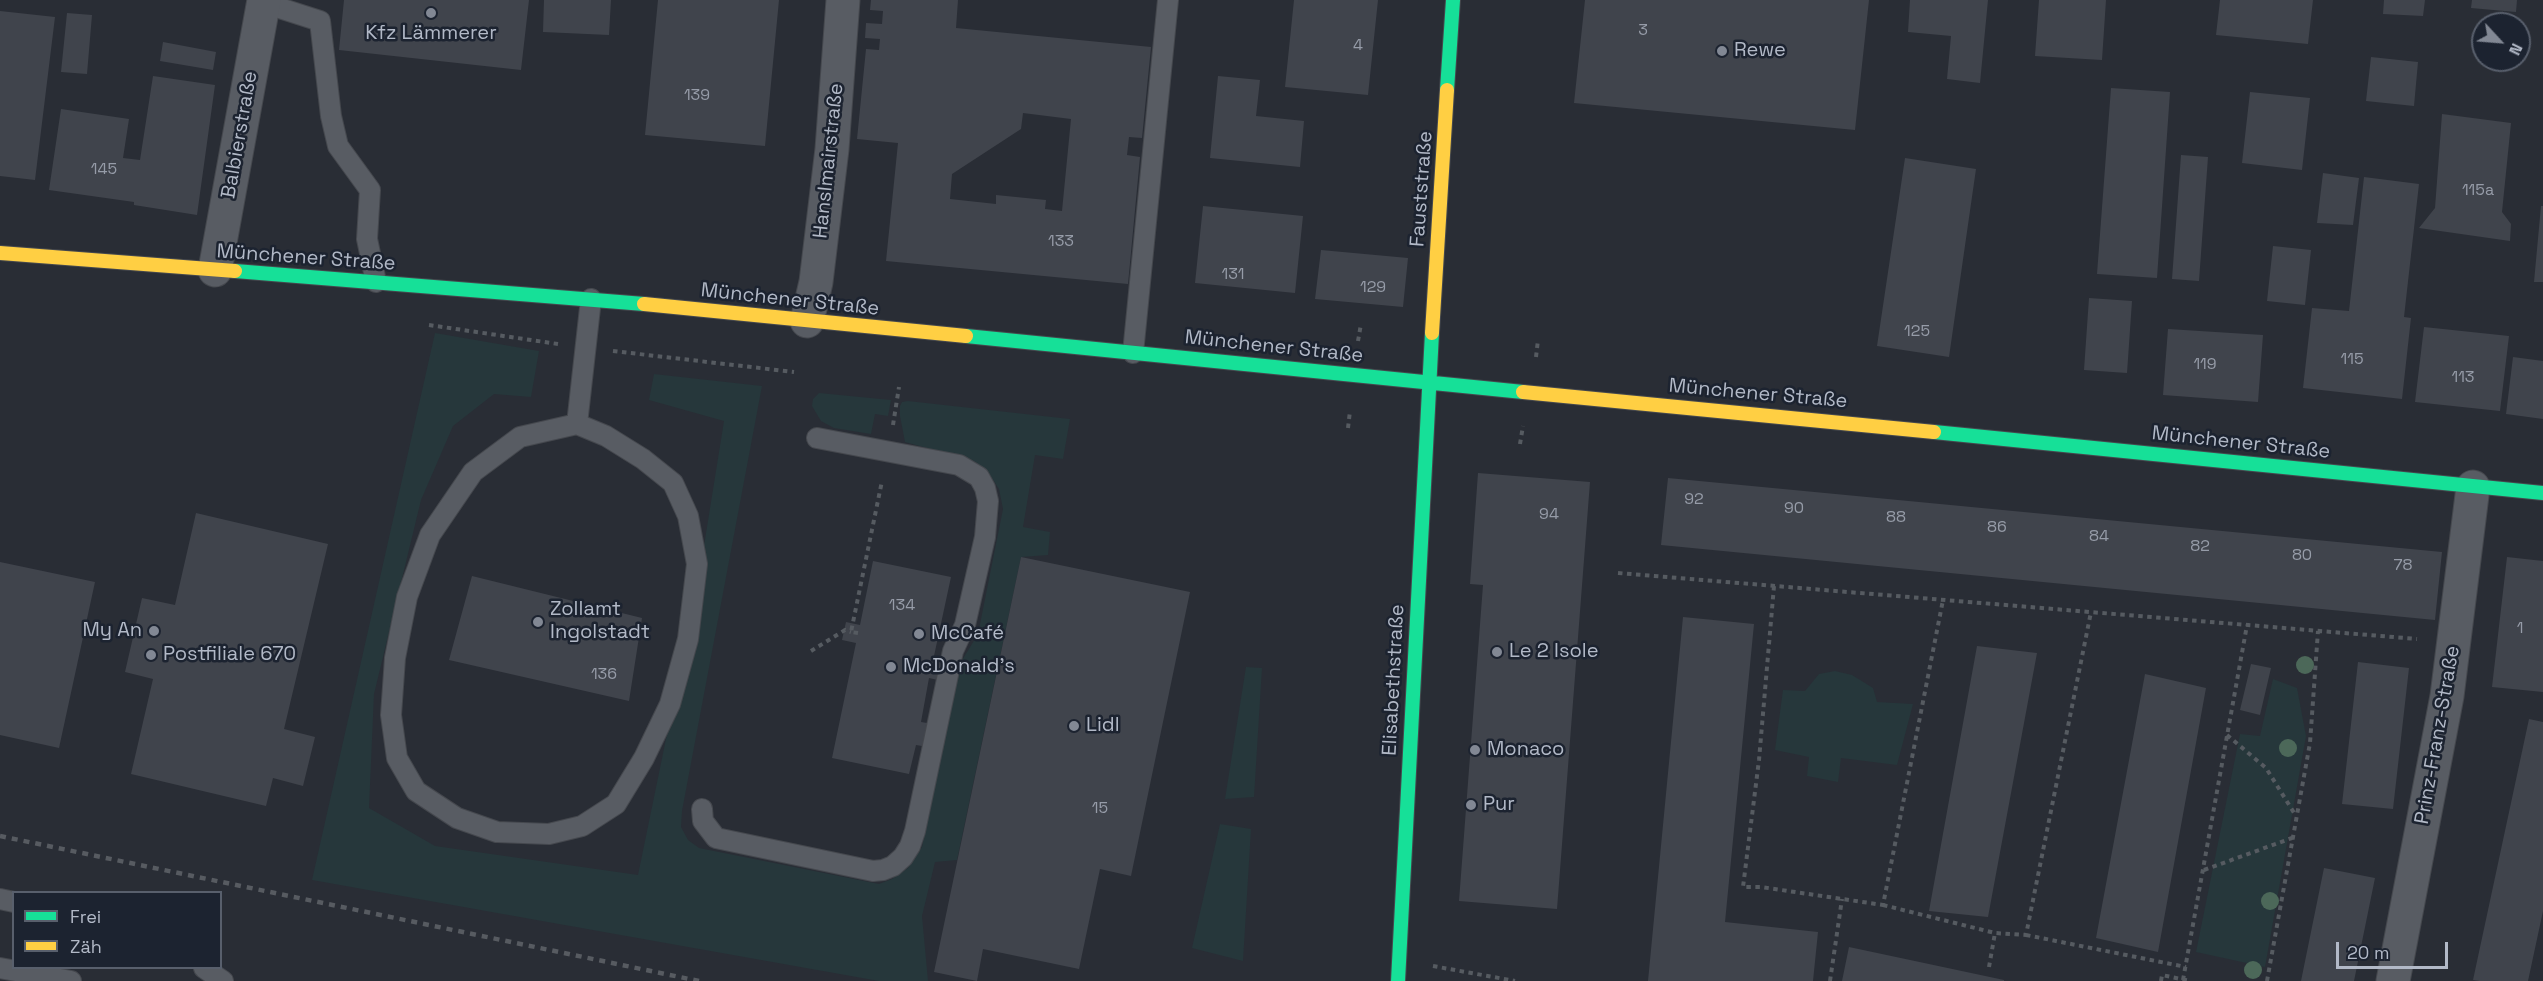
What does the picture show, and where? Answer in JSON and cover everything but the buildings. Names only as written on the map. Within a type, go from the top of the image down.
[{"type":"main road","name":"Fauststraße","points":[[1430,382],[1453,0]]},
{"type":"main road","name":"Münchener Straße","points":[[0,253],[591,299],[2543,493]]},
{"type":"main road","name":"Elisabethstraße","points":[[1398,981],[1430,382]]},
{"type":"street","name":"Hanslmairstraße","points":[[807,321],[816,282],[832,149],[843,0]]},
{"type":"street","name":"Balbierstraße","points":[[215,270],[264,2]]},
{"type":"street","name":"Prinz-Franz-Straße","points":[[2393,981],[2447,696],[2473,487]]},
{"type":"lane","points":[[1133,353],[1168,0]]},
{"type":"lane","points":[[264,2],[320,21],[331,116],[338,146],[370,190],[367,239],[376,282]]},
{"type":"lane","points":[[577,424],[591,299]]},
{"type":"lane","points":[[577,424],[606,436],[643,459],[673,483],[688,516],[697,564],[688,639],[670,704],[644,758],[616,804],[582,826],[549,834],[497,832],[457,818],[416,791],[397,758],[391,715],[395,658],[407,597],[430,535],[473,472],[520,437],[577,424]]},
{"type":"lane","points":[[702,809],[703,821],[716,837],[873,871],[892,866],[903,857],[915,831],[953,651],[965,625],[985,537],[988,501],[986,488],[979,477],[959,465],[817,438]]},
{"type":"lane","points":[[0,968],[71,981]]},
{"type":"lane","points":[[205,969],[223,981]]},
{"type":"path","points":[[428,325],[585,348],[794,372]]},
{"type":"path","points":[[892,428],[899,387]]},
{"type":"path","points":[[851,632],[883,473]]},
{"type":"path","points":[[1618,573],[2454,642]]},
{"type":"path","points":[[1774,586],[1759,760],[1743,887],[1761,887],[1883,905],[1995,933],[2026,935],[2186,967]]},
{"type":"path","points":[[1883,905],[1943,600]]},
{"type":"path","points":[[2026,935],[2091,612]]},
{"type":"path","points":[[2183,980],[2247,625]]},
{"type":"path","points":[[812,651],[845,630],[858,633]]},
{"type":"path","points":[[2267,981],[2310,743],[2318,631]]},
{"type":"path","points":[[2227,735],[2266,768],[2296,817]]},
{"type":"path","points":[[2203,870],[2292,838]]},
{"type":"path","points":[[1830,981],[1842,899]]},
{"type":"path","points":[[1989,967],[1995,933]]},
{"type":"path","points":[[1399,959],[1515,981]]},
{"type":"path","points":[[2161,981],[2162,975],[2190,981]]},
{"type":"shaded area","points":[[435,333],[539,351],[531,397],[494,394],[453,426],[421,500],[374,694],[369,808],[435,846],[638,875],[667,734],[694,635],[703,552],[724,421],[649,400],[654,374],[762,386],[682,811],[681,827],[688,840],[699,848],[879,884],[892,879],[908,868],[922,847],[958,667],[978,634],[1003,509],[999,489],[988,472],[974,461],[905,442],[900,406],[902,402],[908,401],[1070,419],[1063,459],[1035,455],[1023,527],[1050,532],[1048,555],[1021,557],[957,860],[935,862],[922,916],[928,981],[879,981],[312,880]]},
{"type":"shaded area","points":[[819,393],[891,400],[888,416],[875,414],[871,434],[834,428],[821,421],[812,406],[813,399]]},
{"type":"shaded area","points":[[1246,667],[1262,668],[1254,797],[1225,799]]},
{"type":"shaded area","points":[[1835,671],[1852,675],[1873,688],[1877,702],[1913,704],[1897,765],[1841,758],[1838,782],[1807,776],[1809,757],[1775,750],[1783,690],[1805,691],[1819,674]]},
{"type":"shaded area","points":[[2273,679],[2297,688],[2306,736],[2265,967],[2196,952],[2240,734],[2260,736]]},
{"type":"shaded area","points":[[1220,824],[1251,829],[1243,961],[1192,948]]},
{"type":"railway","points":[[0,836],[699,981]]},
{"type":"traffic: fast","points":[[1447,90],[1453,0]]},
{"type":"traffic: fast","points":[[235,271],[644,304]]},
{"type":"traffic: fast","points":[[1398,981],[1432,333]]},
{"type":"traffic: fast","points":[[966,336],[1523,392]]},
{"type":"traffic: fast","points":[[1934,432],[2543,493]]},
{"type":"traffic: slow","points":[[1432,333],[1447,90]]},
{"type":"traffic: slow","points":[[0,253],[235,271]]},
{"type":"traffic: slow","points":[[644,304],[966,336]]},
{"type":"traffic: slow","points":[[1523,392],[1934,432]]},
{"type":"place","name":"Kfz Lämmerer","points":[[431,13]]},
{"type":"place","name":"Rewe","points":[[1722,51]]},
{"type":"place","name":"Zollamt Ingolstadt","points":[[538,622]]},
{"type":"place","name":"My An","points":[[154,631]]},
{"type":"place","name":"McCafé","points":[[919,634]]},
{"type":"place","name":"Le 2 Isole","points":[[1497,652]]},
{"type":"place","name":"Postfiliale 670","points":[[151,655]]},
{"type":"place","name":"McDonald's","points":[[891,667]]},
{"type":"place","name":"Lidl","points":[[1074,726]]},
{"type":"place","name":"Monaco","points":[[1475,750]]},
{"type":"place","name":"Pur","points":[[1471,805]]}]
